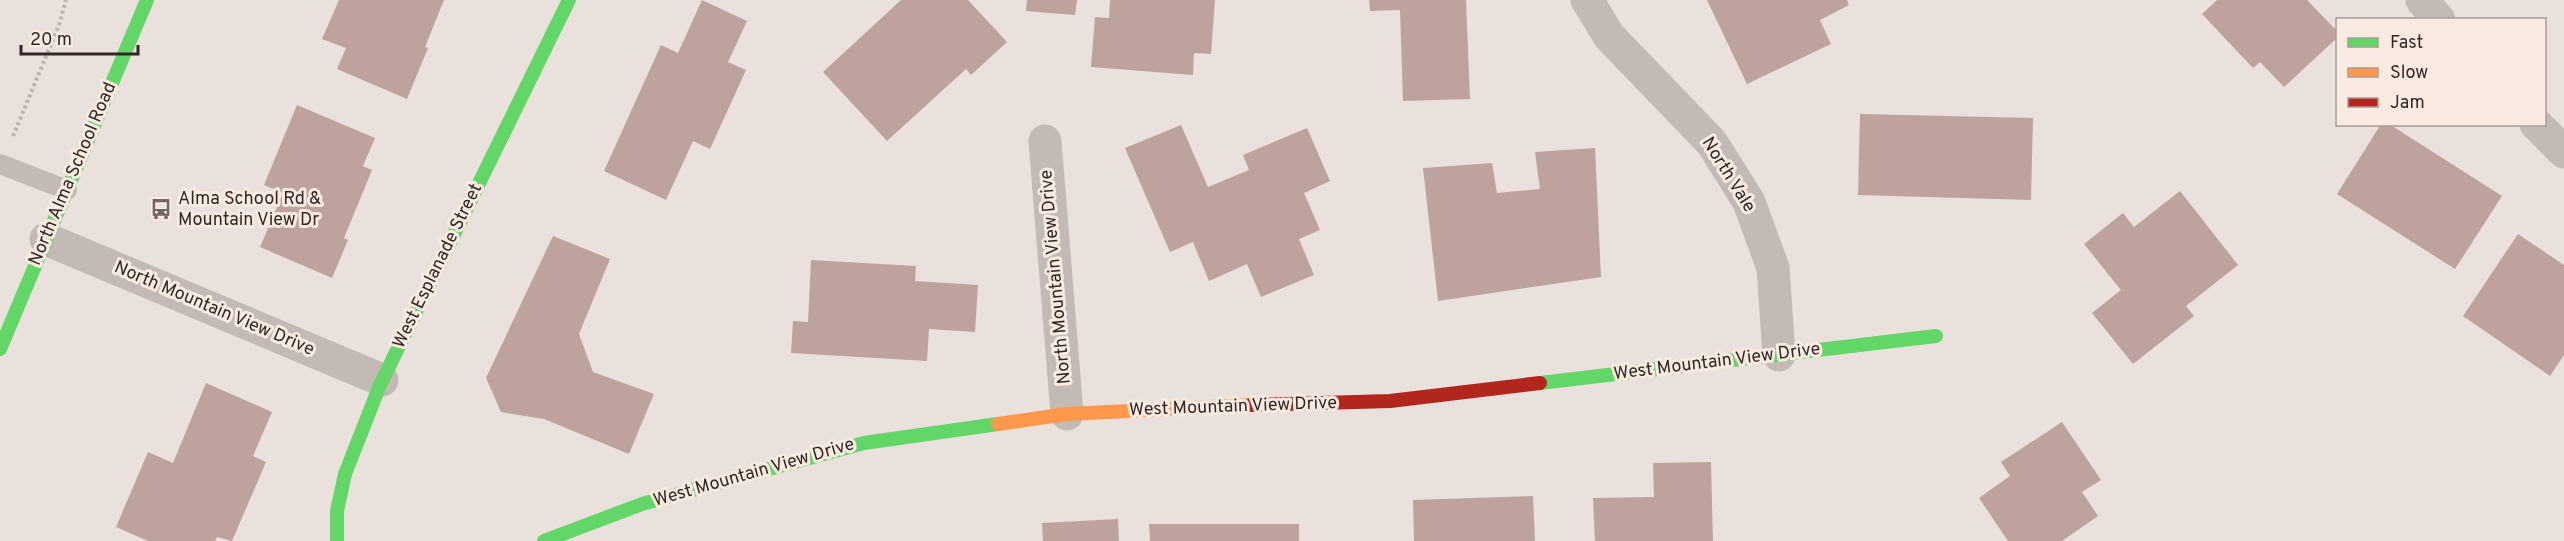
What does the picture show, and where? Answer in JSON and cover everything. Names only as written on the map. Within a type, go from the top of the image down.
[{"type":"street","name":"North Alma School Road","points":[[0,349],[147,0]]},
{"type":"street","name":"West Esplanade Street","points":[[337,541],[335,532],[339,498],[354,449],[382,380],[569,0]]},
{"type":"street","name":"North Vale","points":[[1587,0],[1609,36],[1712,143],[1749,202],[1773,268],[1779,355]]},
{"type":"street","points":[[2422,0],[2437,18]]},
{"type":"street","points":[[2538,126],[2564,152]]},
{"type":"street","name":"North Mountain View Drive","points":[[1045,141],[1067,414]]},
{"type":"street","name":"North Mountain View Drive","points":[[46,239],[382,380]]},
{"type":"street","name":"West Mountain View Drive","points":[[544,541],[642,504],[864,442],[1067,414],[1390,401],[1936,336]]},
{"type":"lane","points":[[1,165],[67,190]]},
{"type":"path","points":[[1,165],[59,25],[66,0]]},
{"type":"building","points":[[339,0],[444,0],[425,47],[428,48],[407,99],[337,69],[346,48],[322,39]]},
{"type":"building","points":[[702,0],[747,21],[728,62],[746,70],[710,149],[693,141],[666,200],[604,171],[661,45],[678,53]]},
{"type":"building","points":[[901,0],[968,0],[1007,42],[971,75],[966,69],[887,141],[823,72]]},
{"type":"building","points":[[1027,0],[1077,0],[1075,15],[1026,11]]},
{"type":"building","points":[[1110,0],[1215,0],[1211,54],[1194,53],[1193,75],[1091,67],[1095,17],[1109,18]]},
{"type":"building","points":[[1369,0],[1466,0],[1470,99],[1403,101],[1400,10],[1370,11]]},
{"type":"building","points":[[1707,0],[1847,0],[1849,5],[1820,20],[1831,44],[1747,84]]},
{"type":"building","points":[[2217,0],[2307,0],[2336,30],[2336,39],[2284,87],[2260,62],[2253,68],[2202,14]]},
{"type":"building","points":[[297,105],[375,138],[363,166],[372,170],[344,238],[348,240],[332,278],[260,247],[283,193],[264,185]]},
{"type":"building","points":[[1860,114],[2033,118],[2031,200],[1858,195]]},
{"type":"building","points":[[1181,125],[1208,187],[1249,170],[1243,155],[1307,128],[1330,181],[1304,193],[1320,230],[1299,239],[1314,275],[1261,297],[1247,264],[1209,281],[1193,242],[1170,252],[1125,148]]},
{"type":"building","points":[[2380,126],[2392,126],[2502,196],[2455,269],[2337,194]]},
{"type":"building","points":[[1595,148],[1601,277],[1438,301],[1423,168],[1492,163],[1497,193],[1540,189],[1535,152]]},
{"type":"building","points":[[2180,191],[2238,265],[2186,306],[2194,316],[2133,364],[2092,313],[2121,290],[2084,244],[2123,213],[2134,227]]},
{"type":"building","points":[[2518,234],[2564,265],[2564,355],[2550,376],[2463,316]]},
{"type":"building","points":[[553,236],[610,259],[579,334],[593,372],[654,394],[629,454],[544,419],[501,412],[486,378]]},
{"type":"building","points":[[811,260],[916,266],[915,281],[978,285],[975,332],[929,329],[927,361],[791,353],[793,321],[808,322]]},
{"type":"building","points":[[206,383],[272,412],[253,456],[266,462],[232,541],[217,537],[215,541],[148,541],[116,527],[148,452],[173,463]]},
{"type":"building","points":[[2062,422],[2101,480],[2082,492],[2098,516],[2062,541],[2008,541],[1979,498],[2010,476],[2001,462]]},
{"type":"building","points":[[1711,462],[1713,541],[1595,541],[1593,498],[1654,497],[1653,463]]},
{"type":"building","points":[[1533,496],[1535,541],[1414,541],[1413,500]]},
{"type":"building","points":[[1118,519],[1119,541],[1043,541],[1042,523]]},
{"type":"building","points":[[1149,524],[1299,524],[1299,541],[1150,541]]},
{"type":"traffic: fast","points":[[0,349],[147,0]]},
{"type":"traffic: fast","points":[[337,541],[337,511],[345,474],[380,385],[569,0]]},
{"type":"traffic: fast","points":[[1540,383],[1936,336]]},
{"type":"traffic: fast","points":[[544,541],[642,504],[864,443],[998,424]]},
{"type":"traffic: slow","points":[[998,424],[1067,414],[1251,405]]},
{"type":"traffic: jam","points":[[1251,405],[1390,401],[1540,383]]},
{"type":"place","name":"Alma School Rd & Mountain View Dr","points":[[161,209]]}]
